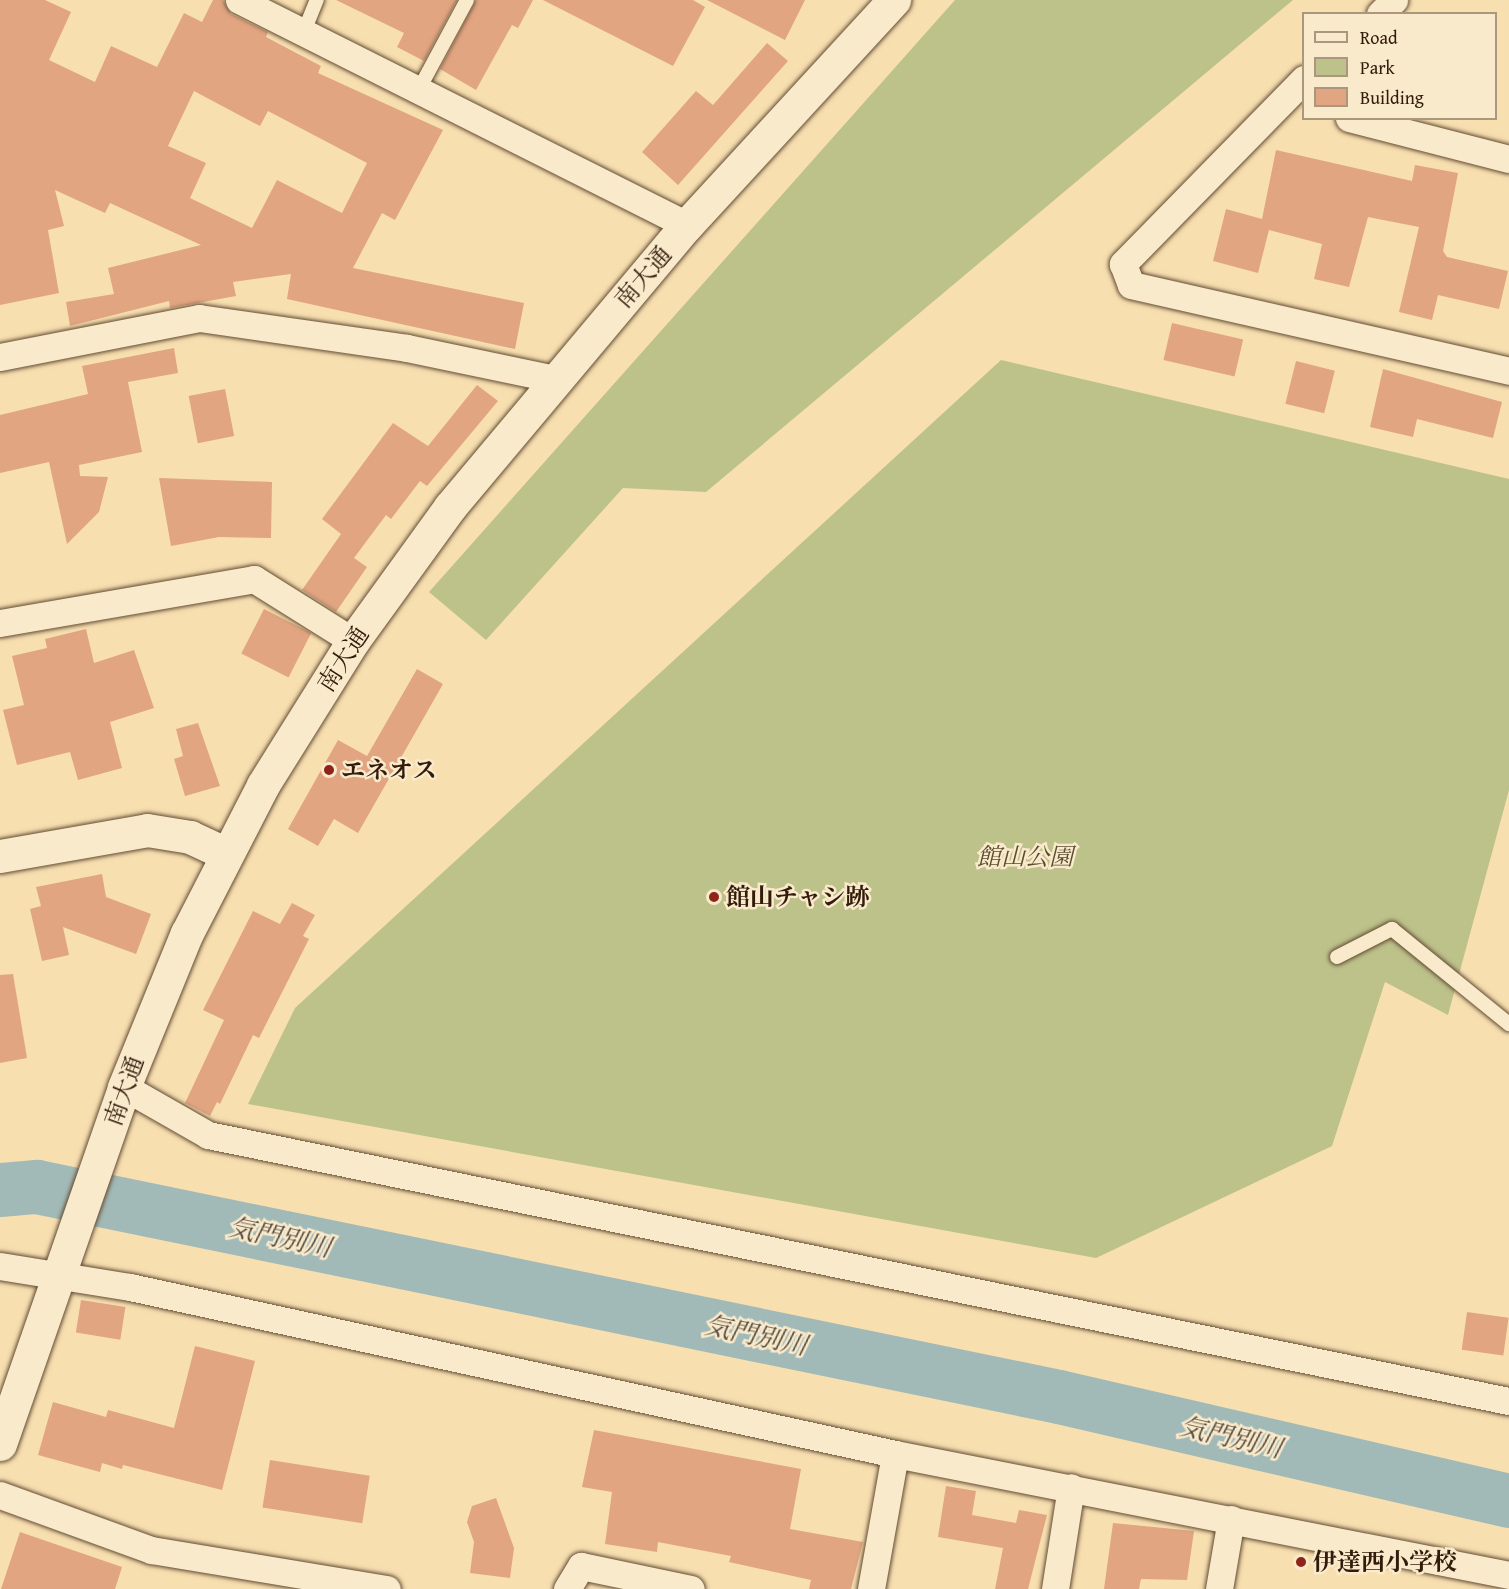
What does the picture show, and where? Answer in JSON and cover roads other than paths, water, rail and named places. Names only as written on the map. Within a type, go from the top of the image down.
[{"type":"street","points":[[239,0],[687,225]]},
{"type":"street","name":"南大通","points":[[0,1444],[124,1087],[225,854],[353,641],[450,507],[556,379],[687,225],[894,0]]},
{"type":"street","points":[[1382,12],[1394,0]]},
{"type":"street","points":[[1302,81],[1277,101],[1123,264],[1131,285],[1509,371]]},
{"type":"street","points":[[1277,101],[1302,107]]},
{"type":"street","points":[[1357,120],[1509,159]]},
{"type":"street","points":[[0,357],[199,318],[407,348],[556,379]]},
{"type":"street","points":[[0,623],[254,579],[353,641]]},
{"type":"street","points":[[0,856],[147,830],[190,837],[225,854]]},
{"type":"street","points":[[124,1087],[208,1135],[1509,1401]]},
{"type":"street","points":[[0,1266],[64,1263],[895,1454],[1231,1519],[1285,1534],[1509,1575]]},
{"type":"street","points":[[872,1589],[895,1454]]},
{"type":"street","points":[[1055,1589],[1071,1487]]},
{"type":"street","points":[[0,1495],[151,1550],[387,1589]]},
{"type":"street","points":[[1219,1589],[1231,1519]]},
{"type":"street","points":[[567,1589],[581,1566],[691,1589]]},
{"type":"lane","points":[[303,34],[317,0]]},
{"type":"lane","points":[[418,91],[467,0]]},
{"type":"lane","points":[[1337,957],[1392,929],[1509,1024]]},
{"type":"waterway","name":"気門別川","points":[[0,1190],[37,1187],[1059,1397],[1509,1501]]},
{"type":"place","name":"エネオス","points":[[329,770]]},
{"type":"place","name":"館山チャシ跡","points":[[714,897]]},
{"type":"place","name":"伊達西小学校","points":[[1301,1562]]},
{"type":"park label","name":"館山公園","points":[[1025,857]]}]
